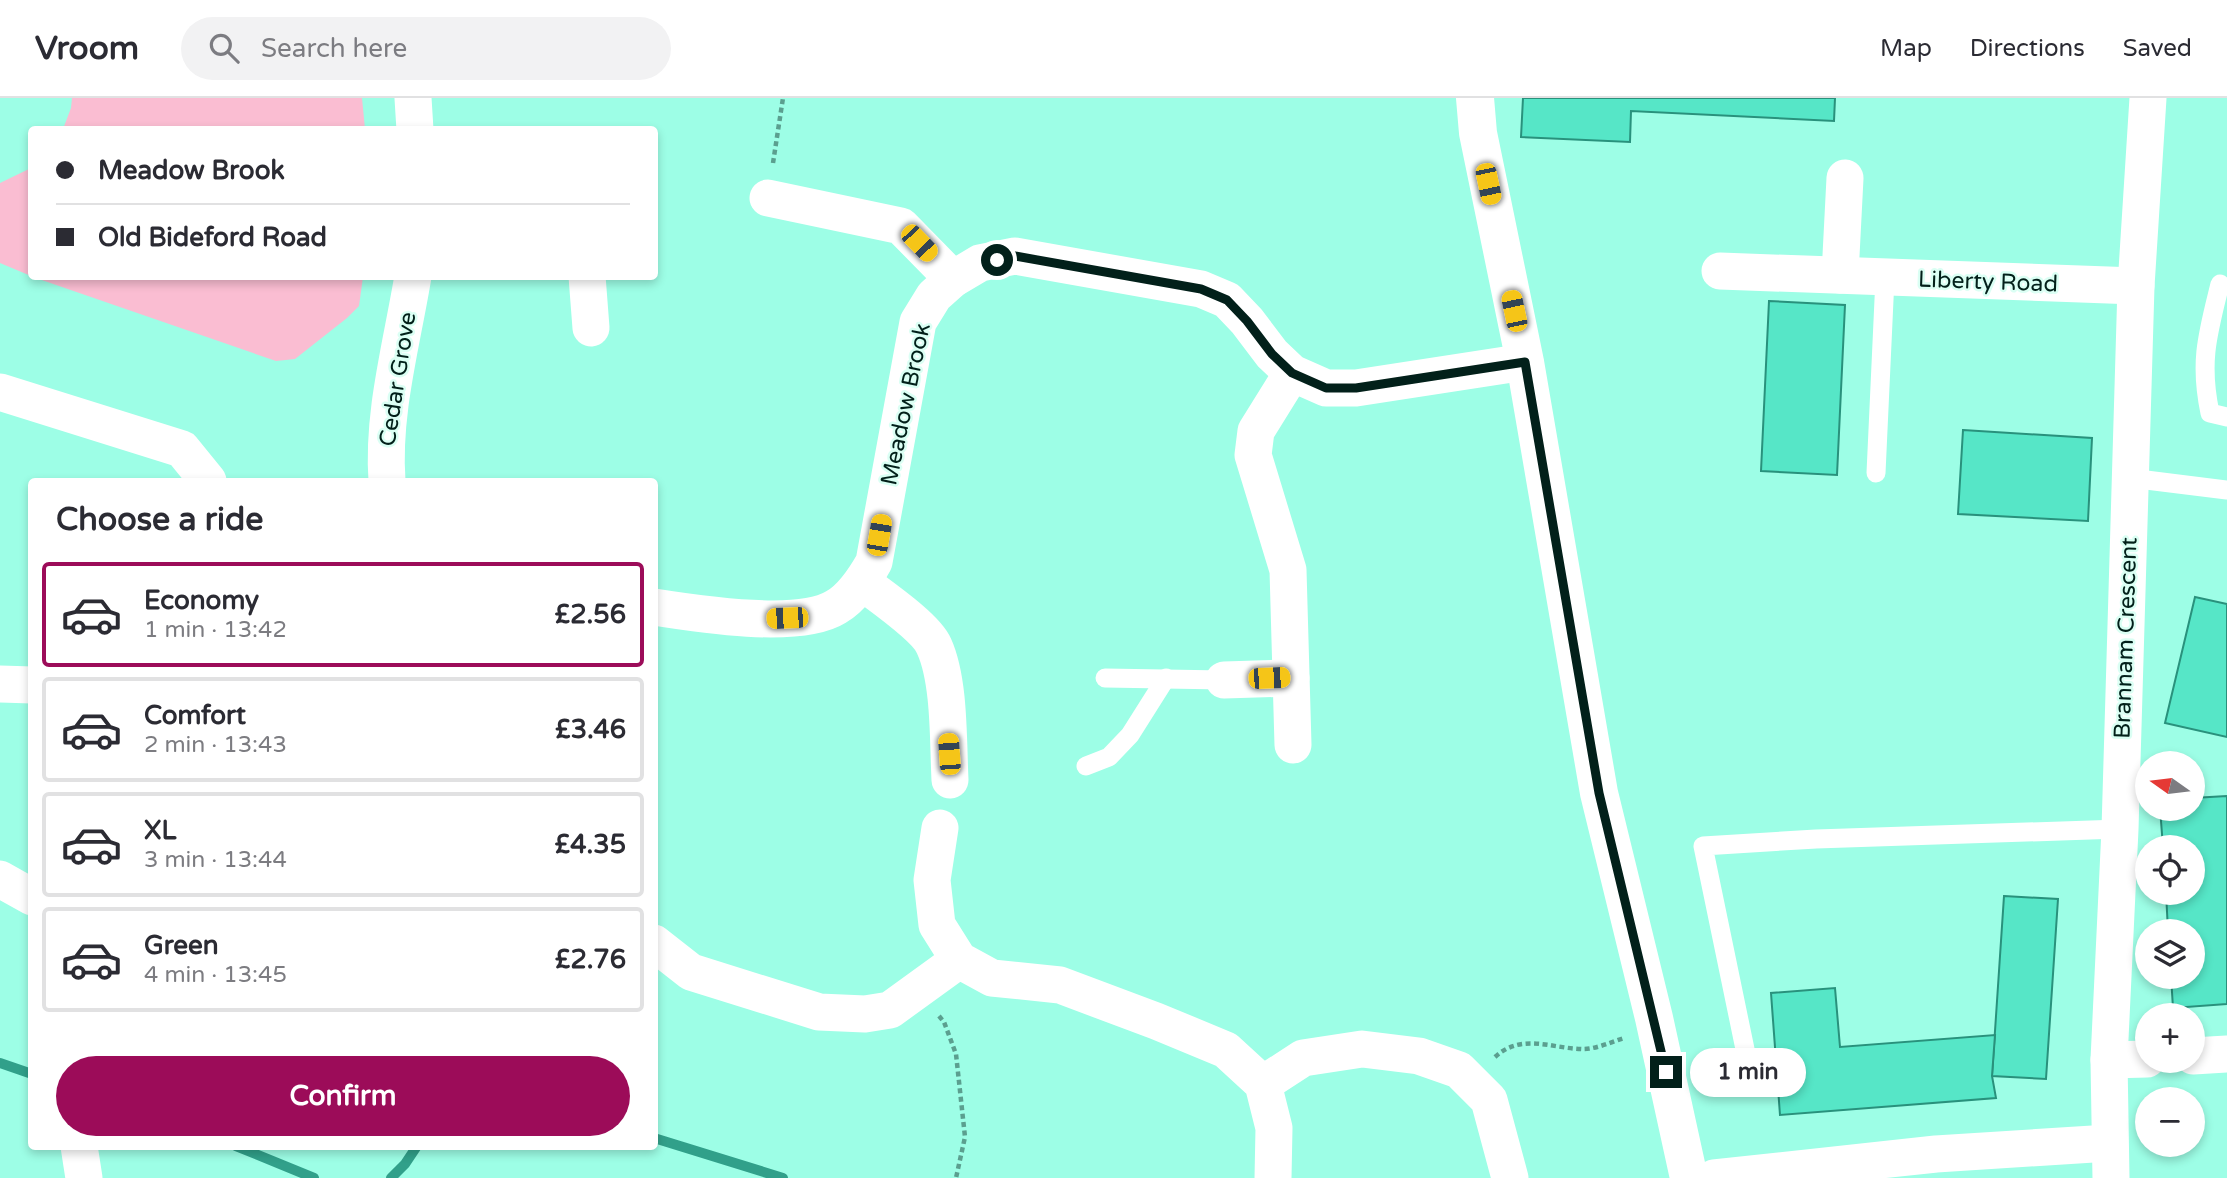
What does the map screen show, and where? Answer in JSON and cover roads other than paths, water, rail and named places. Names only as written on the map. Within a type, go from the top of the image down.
[{"type":"street","points":[[413,98],[415,126]]},
{"type":"street","points":[[1475,98],[1478,133],[1525,362],[1599,793],[1654,1018],[1689,1178]]},
{"type":"street","name":"Brannam Crescent","points":[[2110,1160],[2109,1060],[2120,829],[2136,286],[2148,98]]},
{"type":"street","points":[[1840,275],[1845,178]]},
{"type":"street","points":[[768,198],[901,226],[953,279]]},
{"type":"street","name":"Meadow Brook","points":[[658,608],[686,613],[761,618],[813,617],[837,607],[862,582],[874,562],[918,321],[934,296],[953,279],[979,264],[1015,256],[1201,289],[1227,300],[1272,354],[1292,373],[1326,388],[1356,388],[1525,362]]},
{"type":"street","name":"Liberty Road","points":[[1720,271],[2136,286]]},
{"type":"street","name":"Cedar Grove","points":[[387,478],[385,460],[390,410],[412,280]]},
{"type":"street","points":[[587,280],[591,328]]},
{"type":"street","points":[[1292,373],[1256,431],[1253,455],[1288,570],[1293,745]]},
{"type":"street","points":[[0,391],[182,449],[206,478]]},
{"type":"street","points":[[862,582],[905,615],[934,644],[943,678],[950,780]]},
{"type":"street","points":[[1224,680],[1291,678]]},
{"type":"street","points":[[0,684],[28,685]]},
{"type":"street","points":[[940,828],[932,880],[937,925],[959,960],[992,978],[1060,985],[1226,1051],[1263,1084],[1274,1128],[1273,1178]]},
{"type":"street","points":[[0,879],[28,895]]},
{"type":"street","points":[[658,946],[691,972],[819,1012],[865,1014],[890,1010],[959,960]]},
{"type":"street","points":[[1263,1084],[1303,1058],[1362,1049],[1419,1056],[1459,1070],[1489,1100],[1499,1176]]},
{"type":"street","points":[[2205,1055],[2227,1054]]},
{"type":"street","points":[[2109,1060],[2135,1059]]},
{"type":"street","points":[[80,1150],[84,1178]]},
{"type":"street","points":[[1714,1178],[1936,1153],[2110,1160]]},
{"type":"lane","points":[[1876,474],[1885,278]]},
{"type":"lane","points":[[2220,284],[2204,348],[2205,389],[2210,412],[2227,417]]},
{"type":"lane","points":[[2130,478],[2227,490]]},
{"type":"lane","points":[[1105,678],[1224,680]]},
{"type":"lane","points":[[1086,766],[1109,757],[1130,735],[1166,678]]},
{"type":"lane","points":[[1746,1055],[1703,846],[1816,839],[2120,829]]},
{"type":"waterway","points":[[0,1063],[28,1073]]},
{"type":"waterway","points":[[658,1139],[783,1178]]},
{"type":"waterway","points":[[246,1150],[314,1178]]},
{"type":"waterway","points":[[391,1178],[414,1150]]}]
